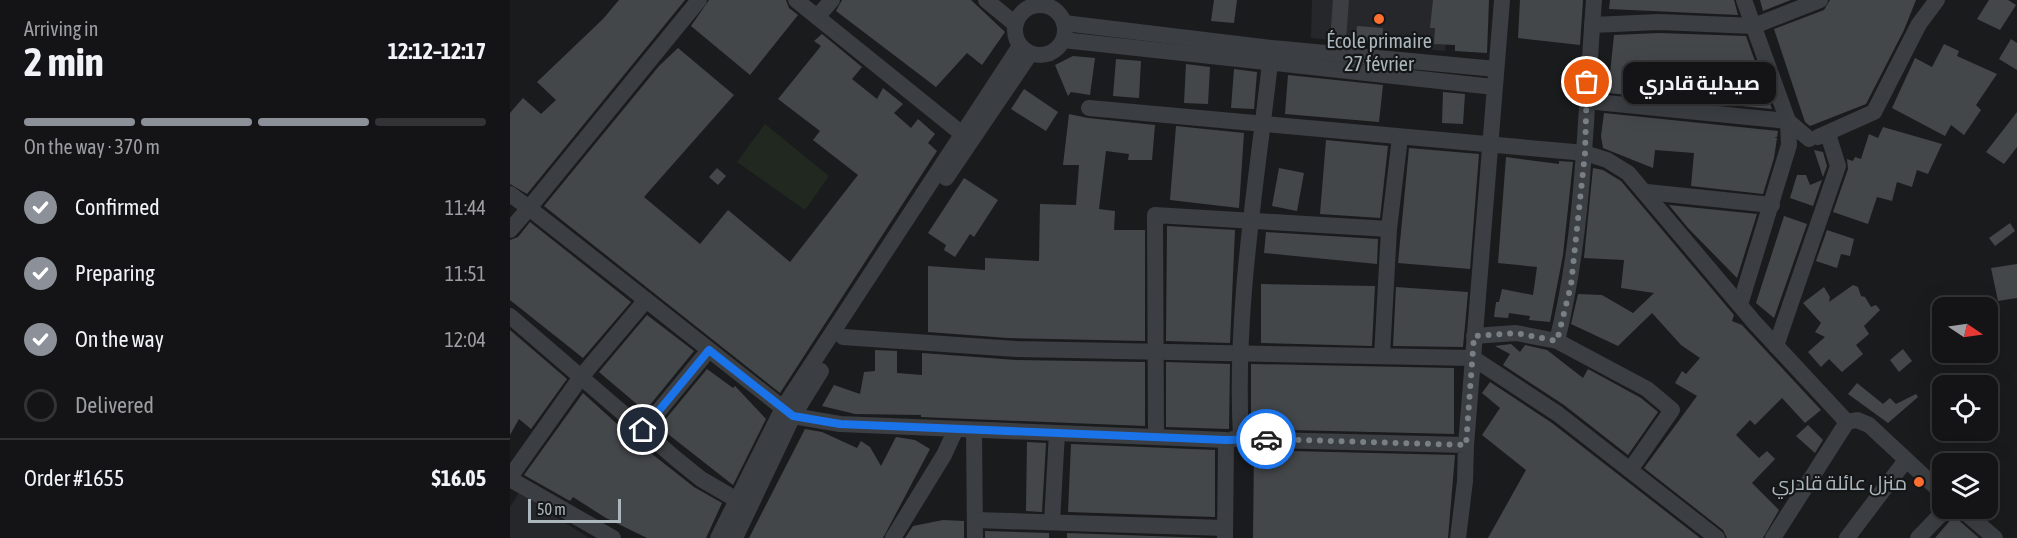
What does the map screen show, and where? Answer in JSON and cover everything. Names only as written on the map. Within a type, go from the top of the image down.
[{"type":"street","points":[[510,230],[699,0]]},
{"type":"street","points":[[796,0],[961,133]]},
{"type":"street","points":[[817,17],[832,0]]},
{"type":"street","points":[[986,0],[1015,24]]},
{"type":"street","points":[[1337,54],[1341,0]]},
{"type":"street","points":[[1458,538],[1465,481],[1474,336],[1502,0]]},
{"type":"street","points":[[1557,341],[1571,285],[1585,153],[1586,101],[1594,0]]},
{"type":"street","points":[[1740,305],[1789,145],[1788,121],[1744,0]]},
{"type":"street","points":[[1592,26],[1659,22],[1754,26],[1820,0]]},
{"type":"street","points":[[1789,145],[1828,134],[1874,112],[1919,24],[1937,0]]},
{"type":"street","points":[[1062,12],[1063,40],[1050,53],[1025,50],[1016,38],[1015,24],[1020,14],[1033,3],[1062,12],[1271,56],[1337,54],[1496,69]]},
{"type":"street","points":[[1063,40],[1271,56],[1494,87]]},
{"type":"street","points":[[718,538],[737,500],[788,412],[961,133],[1025,50]]},
{"type":"street","points":[[735,538],[788,412],[843,337],[1025,50]]},
{"type":"street","points":[[975,520],[1052,522],[1225,533],[1250,220],[1271,56]]},
{"type":"street","points":[[1586,101],[1788,121],[1809,139]]},
{"type":"street","points":[[1089,108],[1400,137],[1491,143],[1585,153],[1607,160],[1628,173],[1647,192],[1740,305],[1847,422]]},
{"type":"street","points":[[1776,346],[1838,166],[1828,134]]},
{"type":"street","points":[[1382,356],[1389,229],[1400,137]]},
{"type":"street","points":[[1647,192],[1772,205]]},
{"type":"street","points":[[510,194],[788,412],[840,424],[1466,445]]},
{"type":"street","points":[[1156,436],[1155,215],[1389,229]]},
{"type":"street","points":[[613,538],[510,478],[581,377],[646,300]]},
{"type":"street","points":[[510,316],[701,479],[737,500]]},
{"type":"street","points":[[1474,336],[1516,333],[1557,341],[1647,389],[1672,410],[1630,470]]},
{"type":"street","points":[[843,337],[1016,349],[1473,358],[1558,414],[1717,538]]},
{"type":"street","points":[[643,430],[709,350]]},
{"type":"street","points":[[1847,422],[1863,421],[1932,484]]},
{"type":"street","points":[[1773,538],[1847,422]]},
{"type":"street","points":[[893,538],[944,455],[956,429]]},
{"type":"street","points":[[974,430],[975,538]]},
{"type":"street","points":[[1052,522],[1057,433]]},
{"type":"street","points":[[1847,538],[1906,460]]},
{"type":"street","points":[[1918,538],[1936,519]]},
{"type":"street","points":[[1973,519],[1995,538]]},
{"type":"shaded area","name":"École primaire 27 février","points":[[1312,0],[1449,0],[1445,51],[1311,38]]},
{"type":"shaded area","points":[[765,124],[829,176],[805,210],[737,162]]},
{"type":"shaded area","points":[[519,493],[589,538],[510,538],[510,507]]},
{"type":"building","points":[[619,0],[685,0],[527,194],[510,184],[510,113],[523,98],[541,114],[556,100],[537,82],[603,19]]},
{"type":"building","points":[[709,0],[786,0],[789,8],[798,15],[750,75],[691,26]]},
{"type":"building","points":[[842,0],[971,0],[1005,32],[982,65],[967,53],[936,87],[836,11]]},
{"type":"building","points":[[1214,0],[1237,0],[1234,23],[1211,21]]},
{"type":"building","points":[[1433,0],[1489,0],[1487,53],[1455,51],[1455,45],[1434,44],[1435,28],[1430,28]]},
{"type":"building","points":[[1520,0],[1583,0],[1580,45],[1518,38]]},
{"type":"building","points":[[1610,0],[1734,0],[1738,15],[1609,9]]},
{"type":"building","points":[[1760,0],[1791,0],[1763,11]]},
{"type":"building","points":[[1830,0],[1916,0],[1904,30],[1866,104],[1810,126],[1805,122],[1774,29],[1824,10]]},
{"type":"building","points":[[1989,0],[2008,0],[2016,5],[2000,30],[1977,19]]},
{"type":"building","points":[[1357,26],[1383,28],[1382,42],[1356,40]]},
{"type":"building","points":[[1659,33],[1746,36],[1772,109],[1608,93],[1614,35]]},
{"type":"building","points":[[822,34],[862,67],[852,79],[877,99],[883,88],[903,104],[894,113],[911,128],[918,119],[935,134],[928,143],[937,151],[780,393],[544,206],[659,66],[678,48],[734,95],[644,197],[700,244],[728,210],[790,262],[858,175],[813,140],[820,131],[778,99],[821,46],[814,41]]},
{"type":"building","points":[[2011,39],[2017,43],[2017,70],[1999,59]]},
{"type":"building","points":[[1944,44],[1959,51],[1957,56],[1997,74],[1976,105],[1981,110],[1964,135],[1951,125],[1945,136],[1892,108],[1915,58],[1932,67]]},
{"type":"building","points":[[1073,56],[1095,58],[1090,95],[1071,92],[1068,96],[1055,65]]},
{"type":"building","points":[[1116,59],[1141,61],[1139,98],[1113,96]]},
{"type":"building","points":[[1186,64],[1210,67],[1208,104],[1184,103]]},
{"type":"building","points":[[1234,69],[1257,72],[1254,109],[1231,108]]},
{"type":"building","points":[[1288,75],[1383,85],[1379,122],[1285,114]]},
{"type":"building","points":[[1024,89],[1058,112],[1046,131],[1011,109]]},
{"type":"building","points":[[1443,92],[1465,94],[1463,124],[1442,123]]},
{"type":"building","points":[[2017,112],[2017,147],[2004,164],[1986,152]]},
{"type":"building","points":[[1604,113],[1778,131],[1777,137],[1774,138],[1777,138],[1774,158],[1763,194],[1691,186],[1694,153],[1655,150],[1653,168],[1603,148],[1601,136]]},
{"type":"building","points":[[1069,114],[1155,125],[1152,160],[1128,160],[1129,154],[1106,151],[1099,209],[1115,211],[1114,230],[1145,230],[1145,341],[1008,338],[928,332],[928,266],[985,270],[985,258],[1039,261],[1040,204],[1076,205],[1079,165],[1063,165]]},
{"type":"building","points":[[1176,126],[1244,133],[1239,208],[1170,200]]},
{"type":"building","points":[[1883,127],[1942,144],[1928,174],[1917,170],[1912,187],[1897,182],[1892,201],[1877,197],[1868,224],[1833,212],[1848,169],[1847,159],[1853,161],[1855,157],[1861,159],[1869,134],[1878,138]]},
{"type":"building","points":[[1326,140],[1388,146],[1380,218],[1320,214]]},
{"type":"building","points":[[1409,148],[1479,154],[1470,269],[1398,263]]},
{"type":"building","points":[[1814,150],[1823,152],[1827,166],[1823,177]]},
{"type":"building","points":[[1506,157],[1559,164],[1559,161],[1573,162],[1563,255],[1550,322],[1529,320],[1530,316],[1509,313],[1508,318],[1494,317],[1496,302],[1499,302],[1502,289],[1533,295],[1537,267],[1498,263]]},
{"type":"building","points":[[717,168],[726,176],[718,185],[709,177]]},
{"type":"building","points":[[1279,168],[1304,173],[1297,211],[1272,206]]},
{"type":"building","points":[[1593,168],[1603,170],[1621,181],[1734,315],[1732,321],[1742,325],[1821,410],[1805,423],[1782,398],[1755,425],[1750,420],[1736,435],[1759,458],[1767,451],[1775,459],[1752,483],[1779,510],[1763,538],[1727,538],[1723,530],[1644,468],[1697,396],[1675,383],[1682,371],[1686,374],[1700,358],[1681,345],[1652,313],[1618,346],[1571,324],[1578,294],[1602,295],[1633,313],[1654,293],[1621,288],[1624,260],[1584,258]]},
{"type":"building","points":[[1797,175],[1806,175],[1810,185],[1822,180],[1813,206],[1790,198]]},
{"type":"building","points":[[964,178],[998,200],[974,237],[970,234],[955,257],[944,250],[946,245],[928,233]]},
{"type":"building","points":[[1669,205],[1757,214],[1737,278],[1688,228]]},
{"type":"building","points":[[1784,216],[1807,224],[1774,318],[1756,303]]},
{"type":"building","points":[[530,222],[631,302],[583,358],[510,300],[510,240],[518,237]]},
{"type":"building","points":[[2010,223],[2015,231],[1995,246],[1989,238]]},
{"type":"building","points":[[1167,226],[1235,230],[1230,343],[1166,341]]},
{"type":"building","points":[[1827,230],[1854,239],[1850,256],[1841,254],[1837,268],[1816,261]]},
{"type":"building","points":[[1266,232],[1378,239],[1377,264],[1264,253]]},
{"type":"building","points":[[2017,264],[2017,298],[1998,301],[1991,268]]},
{"type":"building","points":[[1261,284],[1375,286],[1372,346],[1261,343]]},
{"type":"building","points":[[1853,285],[1858,287],[1861,296],[1865,297],[1871,307],[1876,305],[1880,310],[1864,326],[1869,334],[1856,345],[1863,354],[1842,372],[1829,359],[1821,367],[1808,352],[1825,337],[1815,332],[1821,323],[1803,303],[1824,287],[1830,297],[1829,302]]},
{"type":"building","points":[[1396,287],[1468,292],[1463,347],[1393,346]]},
{"type":"building","points":[[647,315],[694,351],[645,411],[599,372]]},
{"type":"building","points":[[510,330],[567,379],[531,429],[519,419],[510,435]]},
{"type":"building","points":[[1511,344],[1520,352],[1525,345],[1547,350],[1583,378],[1588,369],[1641,398],[1658,412],[1628,455],[1564,405],[1503,365],[1510,354],[1495,346]]},
{"type":"building","points":[[1903,349],[1912,361],[1899,372],[1890,360]]},
{"type":"building","points":[[875,350],[897,351],[897,373],[922,375],[922,353],[1016,360],[1145,362],[1145,426],[855,414],[822,406],[834,385],[860,394],[864,372],[875,371]]},
{"type":"building","points":[[1166,362],[1230,364],[1229,429],[1166,427]]},
{"type":"building","points":[[1251,364],[1454,368],[1454,434],[1251,429]]},
{"type":"building","points":[[707,369],[733,388],[735,386],[766,419],[733,485],[659,427]]},
{"type":"building","points":[[1490,382],[1552,423],[1700,538],[1488,538],[1526,470],[1482,435],[1500,408],[1482,393]]},
{"type":"building","points":[[1857,383],[1883,404],[1890,398],[1896,404],[1916,394],[1918,397],[1888,423],[1848,394]]},
{"type":"building","points":[[583,393],[638,443],[694,487],[722,503],[706,538],[647,538],[606,518],[573,497],[570,501],[524,475]]},
{"type":"building","points":[[1808,425],[1823,440],[1815,453],[1796,436]]},
{"type":"building","points":[[805,429],[822,432],[857,448],[861,441],[870,447],[881,466],[896,437],[915,440],[930,449],[883,538],[749,538]]},
{"type":"building","points":[[1027,442],[1046,443],[1042,512],[1026,511]]},
{"type":"building","points":[[1071,444],[1215,450],[1215,517],[1068,512]]},
{"type":"building","points":[[1254,450],[1455,455],[1448,538],[1253,538]]},
{"type":"building","points":[[1951,519],[1957,519],[1979,538],[1935,538]]},
{"type":"building","points":[[943,520],[964,521],[964,538],[905,538],[913,526]]},
{"type":"building","points":[[985,531],[1049,533],[1049,538],[985,538]]},
{"type":"building","points":[[1067,533],[1209,538],[1067,538]]},
{"type":"way so far","points":[[1266,439],[1466,445],[1474,336],[1516,333],[1557,341],[1571,285],[1585,153],[1587,82]]},
{"type":"place","name":"École primaire 27 février","points":[[1379,19]]},
{"type":"place","name":"صيدلية قادري","points":[[1587,82]]},
{"type":"place","name":"منزل عائلة قادري","points":[[1919,482]]},
{"type":"route","points":[[643,430],[709,350],[793,416],[840,424],[1226,440],[1266,439]]}]
